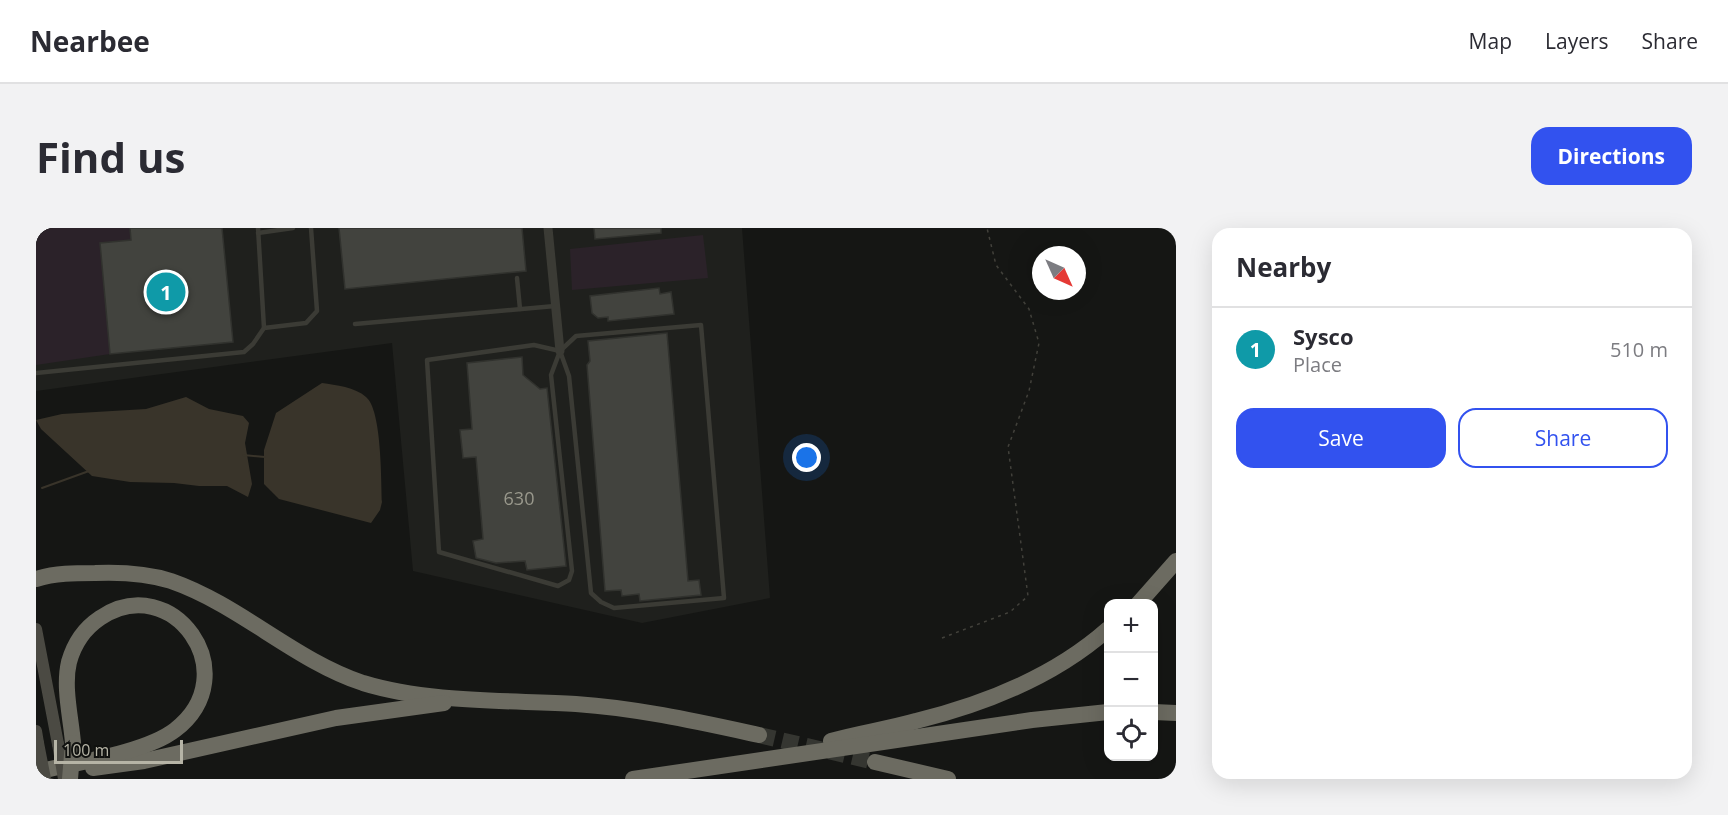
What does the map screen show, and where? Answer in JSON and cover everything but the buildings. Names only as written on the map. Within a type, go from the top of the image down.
[{"type":"highway","points":[[1142,599],[1176,561]]},
{"type":"highway","points":[[36,579],[66,573],[123,572],[171,582],[215,601],[329,669],[383,688],[475,699],[579,704],[681,718],[759,735]]},
{"type":"highway","points":[[36,773],[138,747],[173,731],[193,713],[203,692],[206,670],[203,657],[194,638],[183,623],[161,609],[134,604],[112,610],[91,624],[80,637],[69,662],[66,743],[70,779]]},
{"type":"highway","points":[[771,757],[915,722],[998,696],[1063,662],[1104,632]]},
{"type":"highway","points":[[36,773],[144,761],[336,718],[475,699]]},
{"type":"highway","points":[[633,779],[771,757],[864,746],[1054,717],[1104,712]]},
{"type":"highway","points":[[1158,712],[1176,713]]},
{"type":"highway","points":[[875,762],[948,779]]},
{"type":"main road","points":[[36,629],[66,743],[64,779]]},
{"type":"main road","points":[[37,737],[45,779]]},
{"type":"street","points":[[548,228],[560,351]]},
{"type":"lane","points":[[36,373],[244,352],[254,344],[264,328],[258,230],[293,228]]},
{"type":"lane","points":[[264,328],[306,323],[317,310],[310,228]]},
{"type":"lane","points":[[517,278],[520,309]]},
{"type":"lane","points":[[355,324],[555,306]]},
{"type":"lane","points":[[560,351],[534,345],[427,360],[439,552],[558,586],[569,580],[573,571],[551,375],[560,351],[576,336],[701,325],[724,598],[614,608],[601,602],[591,593],[569,376],[560,351]]},
{"type":"path","points":[[942,638],[1010,612],[1028,596],[1008,447],[1029,391],[1039,343],[1029,309],[996,265],[987,228]]},
{"type":"shaded area","points":[[36,228],[742,228],[770,598],[642,623],[413,571],[392,343],[36,391]]},
{"type":"shaded area","points":[[36,228],[130,228],[131,240],[100,243],[110,354],[36,365]]},
{"type":"shaded area","points":[[703,235],[708,278],[572,290],[570,249]]},
{"type":"shaded area","points":[[322,383],[356,391],[366,397],[371,404],[380,446],[382,502],[380,510],[371,523],[279,499],[264,484],[264,450],[276,413]]},
{"type":"shaded area","points":[[186,397],[209,409],[243,416],[249,423],[245,443],[252,484],[248,497],[227,486],[130,482],[92,476],[41,429],[36,420],[62,414],[146,409]]},
{"type":"waterway","points":[[243,455],[265,457]]},
{"type":"waterway","points":[[42,488],[89,471]]},
{"type":"tunnel","points":[[759,735],[875,762]]},
{"type":"place","name":"Sysco","points":[[166,292]]}]
